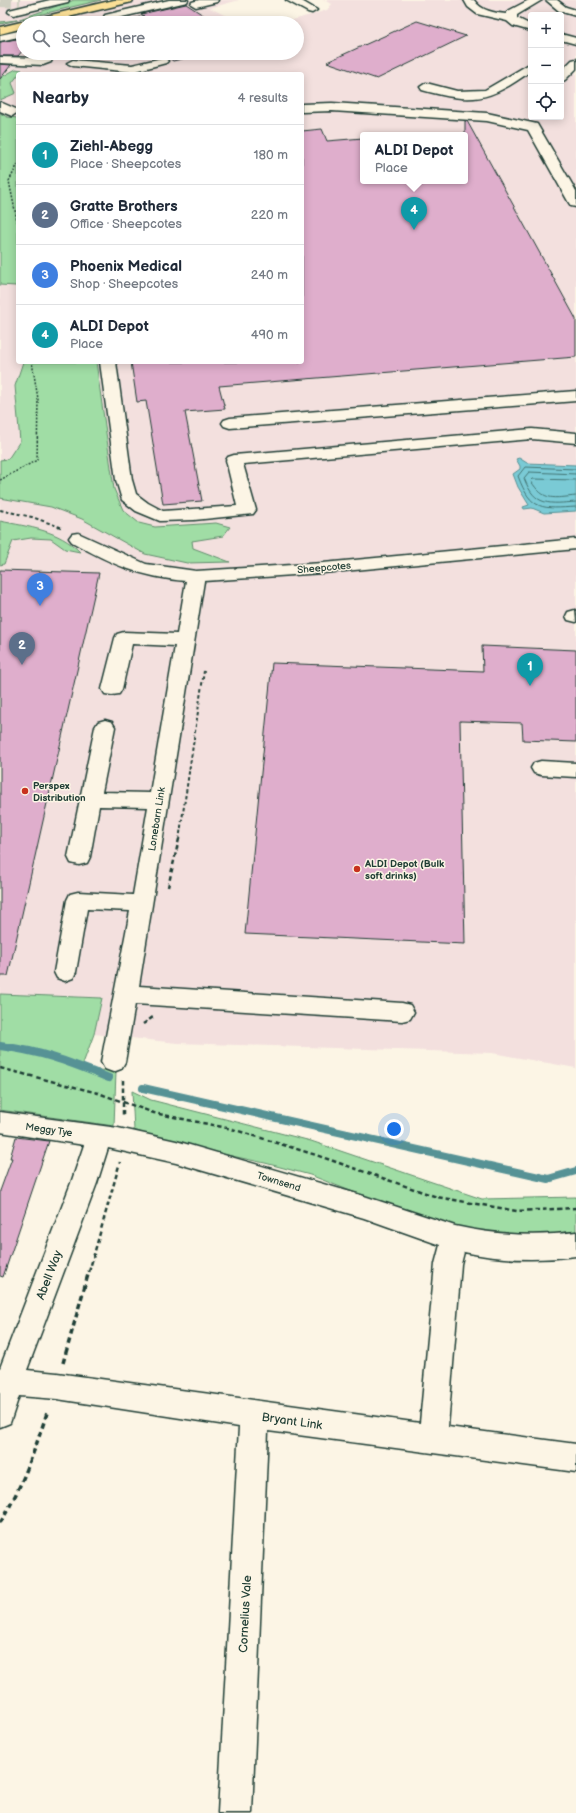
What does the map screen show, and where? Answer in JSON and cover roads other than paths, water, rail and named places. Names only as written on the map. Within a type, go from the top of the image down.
[{"type":"main road","points":[[62,16],[128,0]]},
{"type":"main road","points":[[0,31],[13,17]]},
{"type":"street","points":[[16,17],[10,19],[49,3],[64,0]]},
{"type":"street","points":[[127,16],[183,0]]},
{"type":"street","points":[[196,4],[213,0]]},
{"type":"street","points":[[469,0],[472,6],[477,10],[494,16],[511,18],[520,25],[528,27]]},
{"type":"street","points":[[511,18],[512,12],[537,0]]},
{"type":"street","points":[[551,0],[554,4],[568,12],[576,13]]},
{"type":"street","points":[[295,2],[313,5]]},
{"type":"street","points":[[17,16],[49,3]]},
{"type":"street","points":[[98,8],[108,16]]},
{"type":"street","points":[[0,38],[16,35]]},
{"type":"street","points":[[564,38],[575,41]]},
{"type":"street","points":[[564,46],[575,41]]},
{"type":"street","points":[[0,60],[36,63],[47,60]]},
{"type":"street","points":[[96,60],[102,66]]},
{"type":"street","points":[[123,60],[132,69]]},
{"type":"street","points":[[73,63],[132,69],[166,64],[161,60]]},
{"type":"street","points":[[564,75],[576,62]]},
{"type":"street","points":[[426,87],[448,94],[468,95],[490,93],[528,68]]},
{"type":"street","points":[[564,78],[576,79]]},
{"type":"street","points":[[0,106],[12,112]]},
{"type":"street","points":[[304,108],[332,107],[487,117],[533,128],[576,203]]},
{"type":"street","points":[[108,364],[124,480],[128,496],[142,508],[160,516],[194,515],[247,510],[234,460],[532,434],[576,438]]},
{"type":"street","points":[[230,423],[576,396]]},
{"type":"street","name":"Sheepcotes","points":[[78,538],[140,568],[176,575],[196,576],[323,568],[576,544]]},
{"type":"street","name":"Lonebarn Link","points":[[113,1062],[142,904],[196,576]]},
{"type":"street","points":[[112,689],[124,638],[185,640]]},
{"type":"street","points":[[79,857],[105,727]]},
{"type":"street","points":[[542,768],[576,770]]},
{"type":"street","points":[[90,799],[159,800]]},
{"type":"street","points":[[65,972],[78,900],[142,904]]},
{"type":"street","points":[[126,994],[402,1012]]},
{"type":"street","name":"Meggy Tye","points":[[0,1122],[111,1138]]},
{"type":"street","name":"Townsend","points":[[111,1138],[176,1152],[265,1177],[478,1244],[517,1247],[562,1246],[576,1244]]},
{"type":"street","name":"Abell Way","points":[[0,1413],[4,1381],[81,1190],[111,1138]]},
{"type":"street","points":[[433,1440],[448,1264],[455,1238]]},
{"type":"street","name":"Bryant Link","points":[[4,1381],[57,1386],[254,1416],[576,1458]]},
{"type":"street","name":"Cornelius Vale","points":[[235,1813],[254,1416]]},
{"type":"water","points":[[519,458],[527,463],[576,465],[576,511],[544,513],[532,508],[524,509],[523,507],[529,505],[518,487],[513,474],[520,469],[516,459]]},
{"type":"waterway","points":[[0,1046],[43,1054],[109,1078]]},
{"type":"waterway","points":[[143,1088],[548,1179],[576,1171]]},
{"type":"tunnel","points":[[0,1],[20,2]]},
{"type":"place","name":"ALDI Depot","points":[[414,230]]},
{"type":"place","name":"Phoenix Medical","points":[[40,606]]},
{"type":"place","name":"Gratte Brothers","points":[[22,665]]},
{"type":"place","name":"Ziehl-Abegg","points":[[530,686]]},
{"type":"place","name":"Perspex Distribution","points":[[25,791]]},
{"type":"place","name":"ALDI Depot (Bulk soft drinks)","points":[[357,869]]}]
